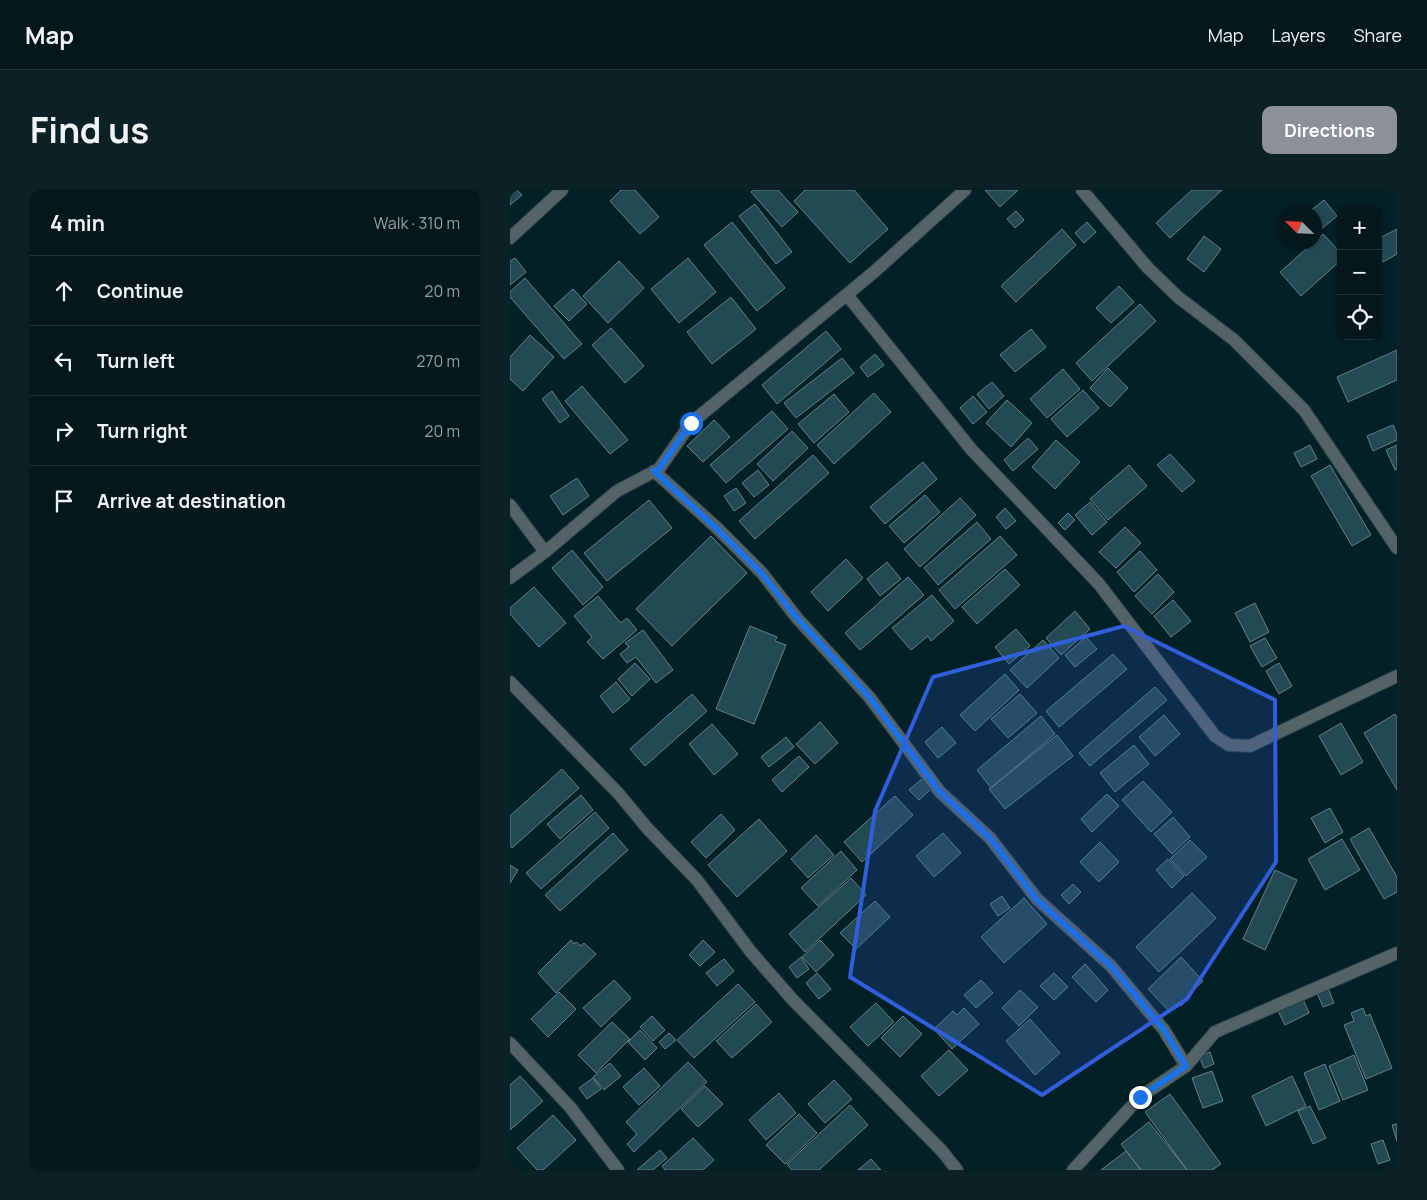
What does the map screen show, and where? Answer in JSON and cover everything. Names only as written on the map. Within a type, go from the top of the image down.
[{"type":"street","points":[[510,238],[562,190]]},
{"type":"street","points":[[510,578],[545,552],[617,491],[659,469],[691,423],[847,295],[965,190]]},
{"type":"street","points":[[1082,190],[1148,268],[1178,297],[1234,340],[1304,410],[1397,548]]},
{"type":"street","points":[[847,295],[972,450],[1099,584],[1215,736],[1228,745],[1250,746],[1397,676]]},
{"type":"street","points":[[654,471],[716,528],[762,574],[797,618],[870,698],[940,792],[990,838],[1037,900],[1111,966],[1164,1030],[1186,1066]]},
{"type":"street","points":[[510,505],[545,552]]},
{"type":"street","points":[[510,682],[618,794],[697,880],[751,952],[794,1000],[942,1151],[957,1170]]},
{"type":"street","points":[[1074,1170],[1140,1097],[1186,1066],[1215,1032],[1397,953]]},
{"type":"street","points":[[510,1043],[570,1107],[611,1168]]},
{"type":"highlighted area","points":[[1124,626],[1275,700],[1276,862],[1187,999],[1042,1095],[850,977],[875,811],[933,677]]},
{"type":"building","points":[[510,190],[517,190],[522,195],[510,205]]},
{"type":"building","points":[[621,190],[635,190],[659,217],[640,234],[610,201]]},
{"type":"building","points":[[753,190],[778,190],[798,212],[782,227],[751,192]]},
{"type":"building","points":[[805,190],[854,190],[888,229],[850,263],[794,201]]},
{"type":"building","points":[[985,190],[1018,190],[1000,207]]},
{"type":"building","points":[[1192,190],[1222,190],[1170,238],[1156,223]]},
{"type":"building","points":[[1324,200],[1337,216],[1322,228],[1322,205],[1318,205]]},
{"type":"building","points":[[755,204],[792,252],[776,264],[739,216]]},
{"type":"building","points":[[1016,211],[1024,220],[1015,228],[1007,219]]},
{"type":"building","points":[[732,222],[785,288],[757,311],[704,245]]},
{"type":"building","points":[[1087,222],[1096,232],[1084,243],[1075,233]]},
{"type":"building","points":[[1062,229],[1076,245],[1016,302],[1001,286]]},
{"type":"building","points":[[1397,229],[1397,254],[1383,262],[1382,260],[1382,237]]},
{"type":"building","points":[[1322,235],[1337,249],[1337,264],[1301,296],[1280,272],[1305,250],[1322,250]]},
{"type":"building","points":[[1204,236],[1221,249],[1204,272],[1187,259]]},
{"type":"building","points":[[515,258],[526,272],[510,285],[510,261]]},
{"type":"building","points":[[688,258],[716,292],[679,323],[651,289]]},
{"type":"building","points":[[619,261],[644,288],[608,323],[583,296]]},
{"type":"building","points":[[525,278],[582,344],[564,359],[510,297],[510,292]]},
{"type":"building","points":[[1119,286],[1134,302],[1111,323],[1096,308]]},
{"type":"building","points":[[573,289],[587,304],[569,321],[554,306]]},
{"type":"building","points":[[731,297],[756,329],[712,364],[687,332]]},
{"type":"building","points":[[1140,304],[1156,321],[1092,381],[1076,363]]},
{"type":"building","points":[[611,328],[644,366],[625,383],[592,345]]},
{"type":"building","points":[[1031,329],[1046,347],[1015,372],[1000,355]]},
{"type":"building","points":[[826,331],[841,349],[777,404],[762,385]]},
{"type":"building","points":[[530,335],[554,357],[523,391],[510,379],[510,357]]},
{"type":"building","points":[[1397,350],[1397,380],[1348,402],[1337,377]]},
{"type":"building","points":[[875,354],[884,365],[868,377],[860,367]]},
{"type":"building","points":[[842,358],[854,373],[796,418],[784,403]]},
{"type":"building","points":[[1108,368],[1128,388],[1110,407],[1090,388]]},
{"type":"building","points":[[1063,369],[1080,389],[1047,418],[1030,399]]},
{"type":"building","points":[[992,382],[1004,396],[989,409],[977,394]]},
{"type":"building","points":[[582,386],[628,440],[610,454],[565,401]]},
{"type":"building","points":[[1083,390],[1099,408],[1067,437],[1051,419]]},
{"type":"building","points":[[552,391],[569,416],[560,423],[542,399]]},
{"type":"building","points":[[874,393],[891,412],[834,464],[817,445]]},
{"type":"building","points":[[834,394],[849,412],[814,443],[798,424]]},
{"type":"building","points":[[973,396],[987,412],[973,424],[960,408]]},
{"type":"building","points":[[1007,400],[1032,423],[1011,447],[986,423]]},
{"type":"building","points":[[772,411],[788,429],[726,483],[710,465]]},
{"type":"building","points":[[714,420],[730,437],[703,462],[687,446]]},
{"type":"building","points":[[1393,425],[1397,434],[1397,440],[1373,451],[1367,436]]},
{"type":"building","points":[[792,431],[808,448],[773,481],[757,464]]},
{"type":"building","points":[[1028,438],[1038,449],[1013,471],[1004,460]]},
{"type":"building","points":[[1056,440],[1080,462],[1055,489],[1032,467]]},
{"type":"building","points":[[1310,445],[1317,459],[1301,467],[1294,453]]},
{"type":"building","points":[[1397,445],[1397,469],[1395,470],[1386,450]]},
{"type":"building","points":[[1170,454],[1195,481],[1182,492],[1157,465]]},
{"type":"building","points":[[813,455],[829,473],[755,539],[739,521]]},
{"type":"building","points":[[923,462],[937,479],[885,524],[870,507]]},
{"type":"building","points":[[1129,465],[1147,486],[1108,520],[1090,499]]},
{"type":"building","points":[[1330,465],[1371,535],[1352,546],[1311,476]]},
{"type":"building","points":[[758,470],[769,485],[754,497],[742,483]]},
{"type":"building","points":[[577,478],[589,496],[563,515],[550,496]]},
{"type":"building","points":[[736,488],[746,503],[734,511],[724,496]]},
{"type":"building","points":[[925,495],[940,512],[904,543],[889,526]]},
{"type":"building","points":[[960,498],[976,515],[920,567],[904,549]]},
{"type":"building","points":[[649,500],[672,528],[607,581],[584,553]]},
{"type":"building","points":[[1090,502],[1107,522],[1092,535],[1075,515]]},
{"type":"building","points":[[1005,508],[1016,521],[1006,529],[996,517]]},
{"type":"building","points":[[1068,513],[1075,520],[1065,530],[1058,523]]},
{"type":"building","points":[[977,522],[991,539],[938,585],[924,568]]},
{"type":"building","points":[[1125,527],[1141,543],[1116,568],[1099,552]]},
{"type":"building","points":[[711,536],[747,573],[672,646],[636,609]]},
{"type":"building","points":[[1000,536],[1017,555],[955,609],[939,590]]},
{"type":"building","points":[[572,550],[603,587],[583,605],[552,568]]},
{"type":"building","points":[[1140,551],[1157,570],[1134,592],[1117,572]]},
{"type":"building","points":[[846,559],[863,578],[828,611],[811,592]]},
{"type":"building","points":[[887,562],[901,579],[880,596],[867,579]]},
{"type":"building","points":[[1005,569],[1020,585],[977,624],[962,607]]},
{"type":"building","points":[[1158,574],[1174,592],[1152,614],[1135,596]]},
{"type":"building","points":[[908,577],[924,595],[860,650],[845,633]]},
{"type":"building","points":[[534,587],[566,623],[539,647],[510,614],[510,608]]},
{"type":"building","points":[[932,595],[954,621],[931,641],[928,636],[911,650],[892,628]]},
{"type":"building","points":[[598,596],[621,623],[627,618],[637,630],[603,659],[587,642],[592,637],[574,616]]},
{"type":"building","points":[[1173,600],[1191,621],[1171,637],[1154,616]]},
{"type":"building","points":[[1255,603],[1269,632],[1250,642],[1235,613]]},
{"type":"building","points":[[1075,611],[1090,629],[1061,655],[1046,638]]},
{"type":"building","points":[[750,626],[777,637],[775,641],[786,645],[754,724],[716,709]]},
{"type":"building","points":[[1016,629],[1030,646],[1009,664],[995,647]]},
{"type":"building","points":[[643,630],[673,670],[656,683],[636,657],[627,663],[620,654],[629,647],[625,643]]},
{"type":"building","points":[[1086,637],[1097,649],[1075,667],[1065,655]]},
{"type":"building","points":[[1265,638],[1277,658],[1262,667],[1250,646]]},
{"type":"building","points":[[1043,640],[1059,658],[1027,688],[1010,670]]},
{"type":"building","points":[[1113,654],[1127,669],[1059,727],[1046,711]]},
{"type":"building","points":[[635,663],[650,679],[632,696],[618,679]]},
{"type":"building","points":[[1279,663],[1292,686],[1279,694],[1266,671]]},
{"type":"building","points":[[1005,674],[1019,690],[975,731],[960,715]]},
{"type":"building","points":[[616,682],[630,699],[613,713],[600,696]]},
{"type":"building","points":[[1155,687],[1167,700],[1090,766],[1079,753]]},
{"type":"building","points":[[692,694],[707,711],[645,766],[630,749]]},
{"type":"building","points":[[1020,694],[1037,713],[1008,738],[991,719]]},
{"type":"building","points":[[1395,714],[1397,718],[1397,790],[1364,733]]},
{"type":"building","points":[[1164,715],[1180,734],[1155,756],[1139,737]]},
{"type":"building","points":[[1041,716],[1055,734],[991,788],[977,770]]},
{"type":"building","points":[[820,722],[838,743],[815,764],[796,744]]},
{"type":"building","points":[[1341,723],[1363,762],[1341,775],[1319,736]]},
{"type":"building","points":[[712,724],[738,754],[714,775],[689,744]]},
{"type":"building","points":[[942,727],[956,743],[938,758],[925,742]]},
{"type":"building","points":[[1057,735],[1073,756],[1005,809],[989,789]]},
{"type":"building","points":[[786,737],[794,747],[769,767],[761,757]]},
{"type":"building","points":[[1134,745],[1149,764],[1115,792],[1100,773]]},
{"type":"building","points":[[799,756],[809,767],[782,792],[772,780]]},
{"type":"building","points":[[562,769],[579,788],[512,848],[510,845],[510,816]]},
{"type":"building","points":[[923,778],[932,788],[919,800],[909,790]]},
{"type":"building","points":[[1143,781],[1172,812],[1151,832],[1122,800]]},
{"type":"building","points":[[1107,794],[1119,806],[1092,832],[1081,819]]},
{"type":"building","points":[[581,795],[593,810],[560,839],[547,824]]},
{"type":"building","points":[[895,796],[913,815],[862,862],[844,842]]},
{"type":"building","points":[[1330,808],[1343,832],[1325,843],[1311,818]]},
{"type":"building","points":[[595,812],[609,828],[541,889],[526,873]]},
{"type":"building","points":[[721,814],[735,830],[706,858],[691,842]]},
{"type":"building","points":[[1173,817],[1190,837],[1172,854],[1154,834]]},
{"type":"building","points":[[759,819],[787,851],[737,897],[708,865]]},
{"type":"building","points":[[1369,828],[1397,877],[1397,892],[1384,899],[1350,839]]},
{"type":"building","points":[[613,833],[628,850],[560,911],[545,895]]},
{"type":"building","points":[[943,833],[961,853],[934,877],[916,856]]},
{"type":"building","points":[[816,835],[834,855],[808,878],[791,859]]},
{"type":"building","points":[[1342,839],[1360,870],[1325,890],[1308,859]]},
{"type":"building","points":[[1190,840],[1207,857],[1186,876],[1170,859]]},
{"type":"building","points":[[1100,842],[1119,862],[1099,882],[1080,862]]},
{"type":"building","points":[[841,851],[857,870],[818,906],[801,888]]},
{"type":"building","points":[[1168,859],[1184,876],[1172,888],[1156,870]]},
{"type":"building","points":[[510,865],[518,870],[510,883]]},
{"type":"building","points":[[1275,870],[1297,880],[1265,950],[1243,939]]},
{"type":"building","points":[[851,878],[866,895],[805,952],[789,934]]},
{"type":"building","points":[[1073,884],[1081,892],[1069,904],[1061,895]]},
{"type":"building","points":[[1192,893],[1216,918],[1159,972],[1136,947]]},
{"type":"building","points":[[1002,896],[1010,908],[998,916],[990,904]]},
{"type":"building","points":[[1024,898],[1047,924],[1004,963],[981,937]]},
{"type":"building","points":[[875,901],[890,917],[856,949],[840,933]]},
{"type":"building","points":[[571,940],[574,944],[576,942],[581,946],[584,943],[596,954],[556,993],[538,973]]},
{"type":"building","points":[[703,940],[715,952],[700,966],[689,955]]},
{"type":"building","points":[[820,940],[834,955],[816,972],[802,957]]},
{"type":"building","points":[[801,957],[809,969],[797,978],[789,967]]},
{"type":"building","points":[[1181,957],[1203,981],[1187,996],[1189,998],[1181,1006],[1179,1004],[1170,1012],[1148,989]]},
{"type":"building","points":[[724,959],[734,971],[717,986],[706,973]]},
{"type":"building","points":[[1085,964],[1108,990],[1096,1002],[1072,977]]},
{"type":"building","points":[[817,973],[831,989],[819,999],[806,983]]},
{"type":"building","points":[[1054,973],[1068,987],[1054,1000],[1040,986]]},
{"type":"building","points":[[614,980],[631,998],[601,1027],[583,1008]]},
{"type":"building","points":[[981,980],[993,993],[976,1008],[964,995]]},
{"type":"building","points":[[738,984],[755,1002],[694,1058],[677,1040]]},
{"type":"building","points":[[1328,988],[1334,1003],[1323,1007],[1317,993]]},
{"type":"building","points":[[1020,990],[1038,1007],[1019,1026],[1002,1008]]},
{"type":"building","points":[[559,992],[576,1009],[548,1037],[531,1019]]},
{"type":"building","points":[[1303,999],[1309,1013],[1285,1025],[1278,1011]]},
{"type":"building","points":[[876,1003],[894,1022],[868,1046],[850,1027]]},
{"type":"building","points":[[756,1004],[772,1022],[732,1058],[716,1041]]},
{"type":"building","points":[[964,1008],[979,1024],[952,1049],[934,1029],[953,1011],[957,1015]]},
{"type":"building","points":[[1363,1008],[1366,1016],[1370,1014],[1392,1068],[1366,1079],[1344,1025],[1354,1021],[1351,1013]]},
{"type":"building","points":[[652,1016],[665,1030],[653,1041],[640,1027]]},
{"type":"building","points":[[903,1016],[922,1034],[900,1057],[881,1038]]},
{"type":"building","points":[[1030,1019],[1060,1053],[1035,1075],[1006,1041]]},
{"type":"building","points":[[612,1022],[630,1039],[596,1073],[578,1055]]},
{"type":"building","points":[[640,1030],[657,1048],[645,1060],[628,1042]]},
{"type":"building","points":[[669,1033],[676,1040],[665,1049],[659,1042]]},
{"type":"building","points":[[949,1050],[968,1070],[939,1096],[921,1076]]},
{"type":"building","points":[[1210,1052],[1214,1064],[1204,1068],[1199,1056]]},
{"type":"building","points":[[1354,1055],[1368,1090],[1343,1100],[1329,1066]]},
{"type":"building","points":[[688,1062],[707,1082],[634,1152],[627,1144],[637,1134],[626,1122]]},
{"type":"building","points":[[610,1063],[621,1076],[604,1090],[593,1077]]},
{"type":"building","points":[[1325,1064],[1340,1101],[1319,1110],[1304,1073]]},
{"type":"building","points":[[644,1068],[660,1086],[639,1105],[623,1087]]},
{"type":"building","points":[[1212,1071],[1223,1101],[1203,1108],[1192,1078]]},
{"type":"building","points":[[520,1076],[543,1101],[510,1130],[510,1085]]},
{"type":"building","points":[[1292,1076],[1306,1106],[1266,1126],[1252,1096]]},
{"type":"building","points":[[593,1078],[601,1089],[587,1099],[579,1088]]},
{"type":"building","points":[[834,1080],[852,1099],[825,1123],[808,1104]]},
{"type":"building","points":[[705,1086],[723,1104],[698,1127],[681,1109]]},
{"type":"building","points":[[779,1093],[796,1113],[766,1140],[749,1120]]},
{"type":"building","points":[[1170,1094],[1221,1164],[1212,1170],[1187,1170],[1145,1112]]},
{"type":"building","points":[[850,1105],[868,1125],[819,1170],[792,1170],[787,1164]]},
{"type":"building","points":[[1310,1106],[1326,1138],[1313,1144],[1298,1111]]},
{"type":"building","points":[[799,1114],[817,1133],[785,1164],[766,1145]]},
{"type":"building","points":[[553,1115],[576,1140],[543,1170],[537,1170],[517,1148]]},
{"type":"building","points":[[1149,1122],[1187,1170],[1141,1170],[1121,1144]]},
{"type":"building","points":[[1397,1124],[1397,1141],[1392,1125]]},
{"type":"building","points":[[693,1138],[714,1160],[703,1170],[665,1170],[662,1166]]},
{"type":"building","points":[[1383,1140],[1390,1160],[1378,1164],[1371,1144]]},
{"type":"building","points":[[660,1150],[667,1158],[653,1170],[637,1170]]},
{"type":"building","points":[[1126,1151],[1141,1170],[1101,1170]]},
{"type":"building","points":[[871,1159],[881,1170],[858,1170]]},
{"type":"route","points":[[691,423],[659,469],[654,471],[716,528],[762,574],[797,618],[870,698],[940,792],[990,838],[1037,900],[1111,966],[1164,1030],[1186,1066],[1140,1097]]}]
